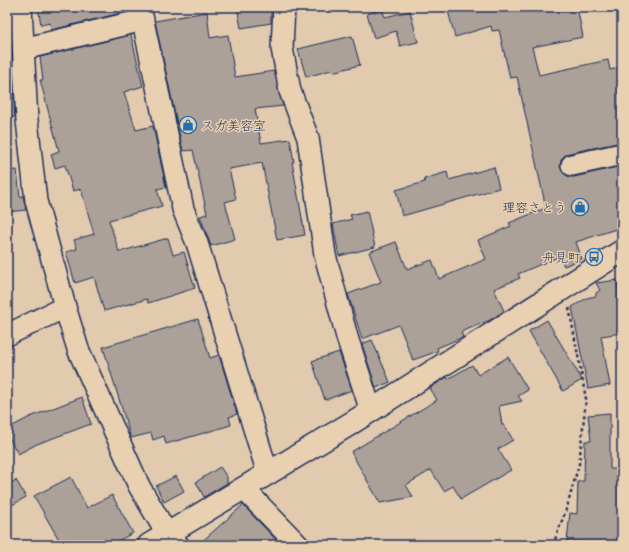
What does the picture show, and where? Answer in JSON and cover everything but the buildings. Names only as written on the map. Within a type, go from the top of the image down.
[{"type":"street","points":[[21,7],[27,120],[36,201],[78,349],[165,541],[286,461],[371,411],[622,251]]},
{"type":"street","points":[[284,7],[282,48],[290,91],[308,138],[325,255],[347,337],[371,411]]},
{"type":"street","points":[[23,49],[142,14],[183,209],[196,243],[268,474]]},
{"type":"street","points":[[572,165],[622,154]]},
{"type":"street","points":[[7,335],[65,307]]},
{"type":"street","points":[[244,488],[298,545]]},
{"type":"path","points":[[553,545],[567,507],[579,464],[586,399],[566,287]]},
{"type":"place","name":"スガ美容室","points":[[188,125]]},
{"type":"place","name":"理容さとう","points":[[580,207]]},
{"type":"place","name":"舟見町","points":[[594,257]]}]
